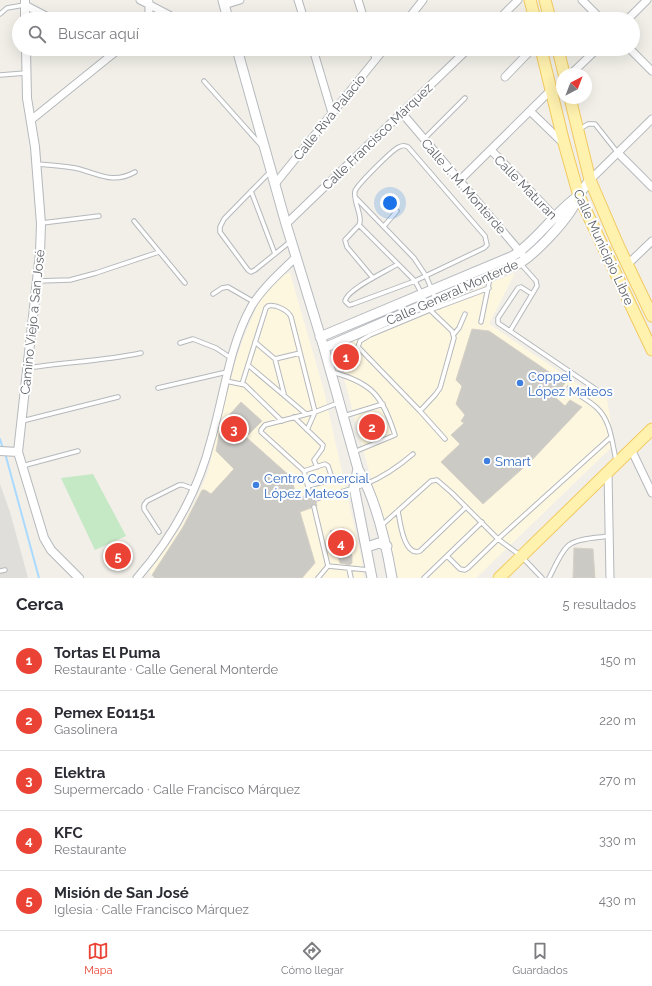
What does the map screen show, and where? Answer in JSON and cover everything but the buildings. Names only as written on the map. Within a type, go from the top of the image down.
[{"type":"main road","points":[[530,0],[533,12]]},
{"type":"main road","points":[[545,0],[548,12]]},
{"type":"main road","points":[[238,56],[358,469],[366,484],[387,546],[392,578]]},
{"type":"main road","name":"Calle Municipio Libre","points":[[543,56],[578,196],[652,350]]},
{"type":"main road","points":[[560,56],[563,68]]},
{"type":"main road","points":[[571,104],[590,180],[628,264],[651,310]]},
{"type":"main road","name":"Calle General Monterde","points":[[324,348],[438,303],[523,261],[558,220],[570,202],[578,196],[590,180]]},
{"type":"main road","name":"Calle General Monterde","points":[[320,337],[517,254],[558,220]]},
{"type":"main road","points":[[640,324],[652,320]]},
{"type":"main road","points":[[500,578],[631,449],[651,433]]},
{"type":"main road","points":[[358,469],[354,487],[367,547],[371,574]]},
{"type":"main road","points":[[367,547],[378,543],[387,546]]},
{"type":"street","points":[[140,0],[149,3],[165,12]]},
{"type":"street","points":[[223,3],[240,0]]},
{"type":"street","points":[[298,0],[302,12]]},
{"type":"street","points":[[358,0],[362,12]]},
{"type":"street","points":[[414,12],[423,0]]},
{"type":"street","points":[[506,12],[518,0]]},
{"type":"street","points":[[582,0],[594,12]]},
{"type":"street","points":[[635,12],[648,0]]},
{"type":"street","points":[[25,3],[40,12]]},
{"type":"street","name":"Camino Viejo a San José","points":[[26,56],[27,98],[36,164],[41,224],[37,281],[16,452],[22,466],[44,538],[51,550],[79,578]]},
{"type":"street","points":[[31,120],[108,56]]},
{"type":"street","points":[[315,56],[332,113]]},
{"type":"street","name":"Calle Riva Palacio","points":[[275,184],[378,56]]},
{"type":"street","name":"Calle Francisco Márquez","points":[[286,224],[461,56]]},
{"type":"street","points":[[504,77],[525,56]]},
{"type":"street","points":[[577,68],[590,56]]},
{"type":"street","points":[[637,56],[652,71]]},
{"type":"street","points":[[460,180],[551,90]]},
{"type":"street","points":[[530,111],[564,143]]},
{"type":"street","name":"Calle J. M. Monterde","points":[[402,113],[460,180],[523,261]]},
{"type":"street","name":"Calle General Monterde","points":[[590,180],[652,119]]},
{"type":"street","name":"Calle Maturan","points":[[490,150],[558,220]]},
{"type":"street","points":[[618,153],[652,187]]},
{"type":"street","points":[[628,264],[652,241]]},
{"type":"street","points":[[137,578],[153,560],[166,541],[189,501],[205,462],[231,358],[245,320],[254,302],[282,270],[296,257]]},
{"type":"street","points":[[631,449],[652,493]]},
{"type":"street","points":[[1,452],[16,452]]},
{"type":"street","points":[[608,472],[610,578]]},
{"type":"lane","points":[[0,14],[8,8],[25,3]]},
{"type":"lane","points":[[0,75],[26,73]]},
{"type":"lane","points":[[204,81],[265,149]]},
{"type":"lane","points":[[424,139],[465,98]]},
{"type":"lane","points":[[578,131],[588,124],[595,124],[618,153]]},
{"type":"lane","points":[[373,278],[345,243],[347,237],[359,225],[360,218],[354,197],[355,191],[360,183],[393,152],[405,145],[485,236],[487,245],[484,248],[415,281],[353,304],[347,304],[345,298],[350,293],[398,264]]},
{"type":"lane","points":[[36,164],[72,168],[113,178],[127,176],[135,172]]},
{"type":"lane","points":[[271,171],[221,223],[220,232],[251,272],[291,241]]},
{"type":"lane","points":[[251,191],[275,254]]},
{"type":"lane","points":[[354,197],[414,258],[426,276],[438,303],[489,288]]},
{"type":"lane","points":[[384,226],[398,211]]},
{"type":"lane","points":[[41,224],[99,216]]},
{"type":"lane","points":[[134,221],[185,283]]},
{"type":"lane","points":[[359,225],[415,281],[428,307],[454,334]]},
{"type":"lane","points":[[37,281],[70,280],[159,252]]},
{"type":"lane","points":[[510,331],[537,286],[536,281],[523,261]]},
{"type":"lane","points":[[481,322],[490,277]]},
{"type":"lane","points":[[213,294],[222,288],[228,287],[254,302]]},
{"type":"lane","points":[[532,294],[521,287],[518,288],[498,318],[498,323],[597,390]]},
{"type":"lane","points":[[242,384],[266,308],[273,305],[288,312],[290,314],[315,412],[307,430]]},
{"type":"lane","points":[[428,307],[360,341],[358,347],[445,439]]},
{"type":"lane","points":[[420,411],[440,388],[454,334],[459,328],[465,314]]},
{"type":"lane","points":[[180,343],[193,338],[216,348],[231,358]]},
{"type":"lane","points":[[255,342],[275,359],[285,395]]},
{"type":"lane","points":[[27,369],[141,353]]},
{"type":"lane","points":[[275,359],[300,354]]},
{"type":"lane","points":[[248,365],[306,414]]},
{"type":"lane","points":[[330,371],[351,377],[373,391],[383,404],[395,435],[354,453]]},
{"type":"lane","points":[[158,388],[228,372]]},
{"type":"lane","points":[[226,381],[242,384],[282,421]]},
{"type":"lane","points":[[569,388],[598,409],[607,422],[617,463]]},
{"type":"lane","points":[[21,421],[118,398]]},
{"type":"lane","points":[[310,495],[304,471],[261,432],[262,427],[315,412],[339,403]]},
{"type":"lane","points":[[343,416],[383,404]]},
{"type":"lane","points":[[294,417],[323,444],[322,449],[314,460],[317,467]]},
{"type":"lane","points":[[447,556],[460,569],[465,570],[611,437]]},
{"type":"lane","points":[[22,466],[78,451]]},
{"type":"lane","points":[[316,499],[366,484],[402,463],[413,454]]},
{"type":"lane","points":[[304,471],[326,465],[328,466],[331,479],[308,486]]},
{"type":"lane","points":[[380,527],[434,480],[440,481],[498,539],[521,556],[542,578]]},
{"type":"lane","points":[[159,532],[144,510],[144,506],[147,501],[180,485],[194,489]]},
{"type":"lane","points":[[314,507],[328,566]]},
{"type":"lane","points":[[398,511],[404,538],[408,547],[412,551],[416,552],[420,551],[466,507]]},
{"type":"lane","points":[[424,578],[482,522]]},
{"type":"lane","points":[[549,578],[568,545],[575,542],[609,536]]},
{"type":"lane","points":[[328,566],[349,568],[371,574]]},
{"type":"lane","points":[[318,578],[328,566]]},
{"type":"lane","points":[[349,568],[351,578]]},
{"type":"lane","points":[[0,571],[5,570]]},
{"type":"shaded area","points":[[290,273],[324,391],[362,561],[364,578],[155,578],[149,572],[179,530],[196,500],[208,472],[236,359],[258,304],[264,293],[285,274]]},
{"type":"shaded area","points":[[515,273],[489,324],[598,398],[607,398],[614,445],[476,578],[398,578],[336,349]]},
{"type":"shaded area","points":[[0,484],[10,512],[28,578],[0,578]]},
{"type":"green space","points":[[93,474],[126,536],[95,550],[61,478]]},
{"type":"waterway","points":[[0,439],[3,449]]},
{"type":"waterway","points":[[5,453],[39,578]]},
{"type":"place","name":"Tortas El Puma","points":[[346,357]]},
{"type":"place","name":"Coppel López Mateos","points":[[520,383]]},
{"type":"place","name":"Pemex E01151","points":[[372,427]]},
{"type":"place","name":"Elektra","points":[[234,429]]},
{"type":"place","name":"Smart","points":[[487,461]]},
{"type":"place","name":"Centro Comercial López Mateos","points":[[256,485]]},
{"type":"place","name":"KFC","points":[[341,543]]},
{"type":"place","name":"Misión de San José","points":[[118,556]]}]
